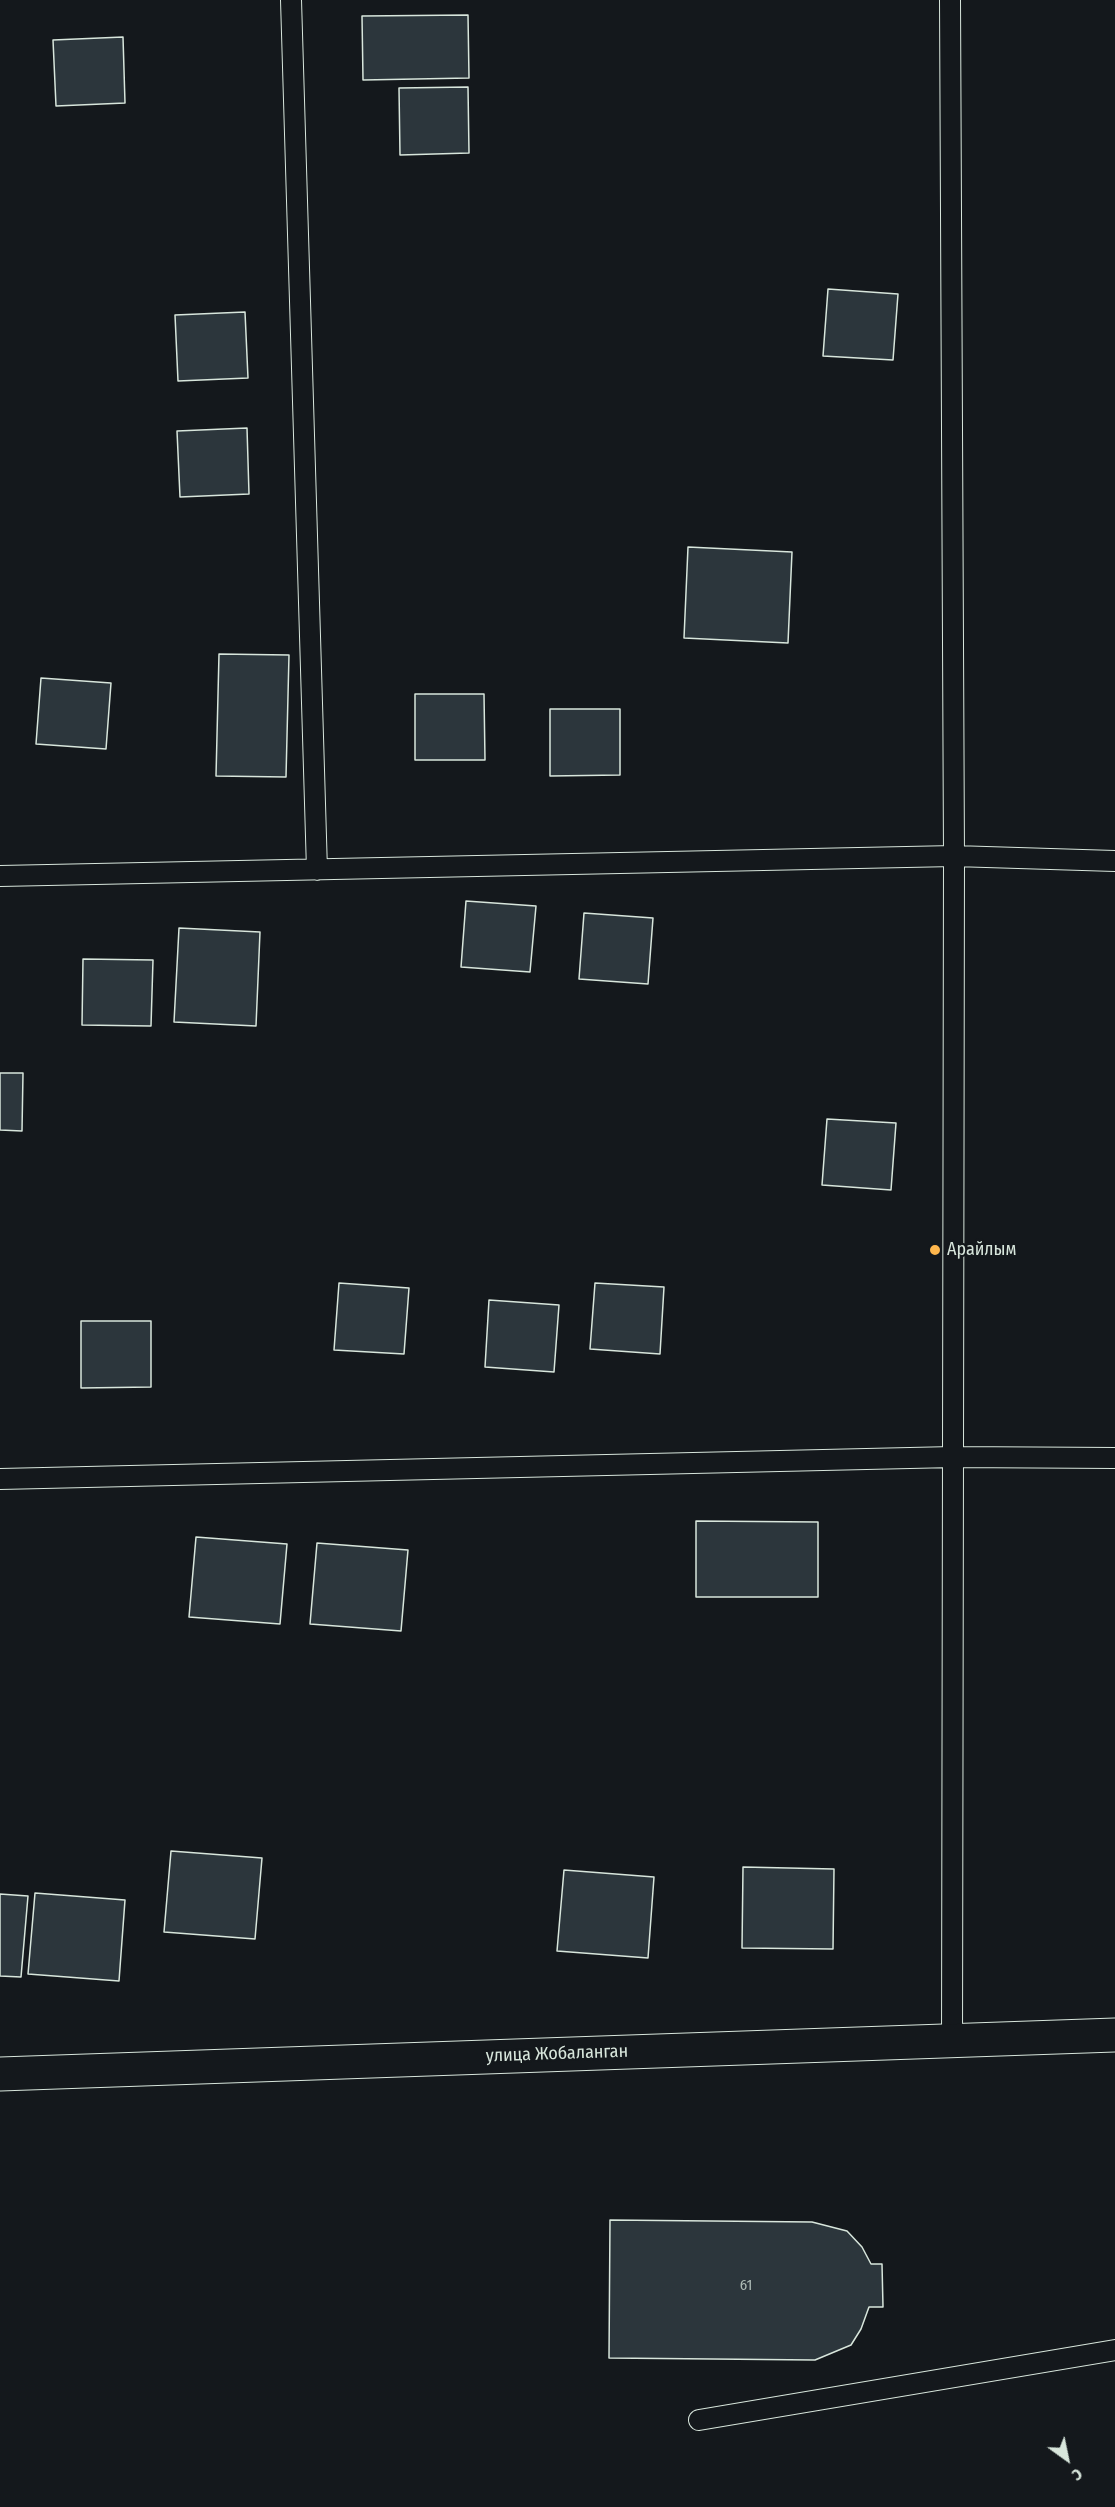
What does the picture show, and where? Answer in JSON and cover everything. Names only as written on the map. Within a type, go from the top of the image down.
[{"type":"street","name":"улица Жобаланган","points":[[0,2074],[1115,2036]]},
{"type":"lane","points":[[291,0],[317,870]]},
{"type":"lane","points":[[950,0],[954,856],[952,2041]]},
{"type":"lane","points":[[0,876],[954,856],[1115,861]]},
{"type":"lane","points":[[0,1479],[953,1457],[1115,1458]]},
{"type":"lane","points":[[699,2420],[1115,2350]]},
{"type":"building","points":[[468,15],[469,78],[363,80],[362,16]]},
{"type":"building","points":[[123,37],[125,103],[56,106],[53,40]]},
{"type":"building","points":[[468,87],[469,153],[400,155],[399,88]]},
{"type":"building","points":[[828,289],[898,294],[893,360],[823,356]]},
{"type":"building","points":[[245,312],[248,378],[178,381],[175,315]]},
{"type":"building","points":[[247,428],[249,494],[180,497],[177,431]]},
{"type":"building","points":[[688,547],[792,552],[788,643],[684,638]]},
{"type":"building","points":[[219,654],[289,655],[286,777],[216,776]]},
{"type":"building","points":[[41,678],[111,683],[106,749],[36,744]]},
{"type":"building","points":[[415,694],[484,694],[485,760],[415,760]]},
{"type":"building","points":[[550,709],[620,709],[620,775],[550,776]]},
{"type":"building","points":[[466,901],[536,906],[530,972],[461,967]]},
{"type":"building","points":[[584,913],[653,918],[648,984],[579,979]]},
{"type":"building","points":[[179,928],[260,932],[256,1026],[174,1022]]},
{"type":"building","points":[[83,959],[153,960],[151,1026],[82,1025]]},
{"type":"building","points":[[0,1073],[23,1073],[22,1131],[0,1130]]},
{"type":"building","points":[[827,1119],[896,1123],[891,1190],[822,1185]]},
{"type":"building","points":[[339,1283],[409,1288],[404,1354],[334,1350]]},
{"type":"building","points":[[595,1283],[664,1287],[660,1354],[590,1349]]},
{"type":"building","points":[[489,1300],[559,1305],[554,1372],[485,1367]]},
{"type":"building","points":[[81,1321],[151,1321],[151,1387],[81,1388]]},
{"type":"building","points":[[696,1521],[818,1522],[818,1597],[696,1597]]},
{"type":"building","points":[[196,1537],[287,1544],[280,1624],[189,1617]]},
{"type":"building","points":[[317,1543],[408,1550],[401,1631],[310,1624]]},
{"type":"building","points":[[171,1851],[262,1858],[255,1939],[164,1932]]},
{"type":"building","points":[[743,1867],[834,1869],[833,1949],[742,1948]]},
{"type":"building","points":[[564,1870],[654,1877],[648,1958],[557,1951]]},
{"type":"building","points":[[35,1893],[125,1900],[119,1981],[28,1974]]},
{"type":"building","points":[[0,1894],[28,1896],[21,1977],[0,1976]]},
{"type":"building","points":[[610,2220],[812,2222],[847,2231],[862,2247],[871,2264],[882,2264],[883,2307],[869,2307],[861,2329],[851,2345],[815,2360],[609,2358]]},
{"type":"place","name":"Арайлым","points":[[935,1250]]}]
